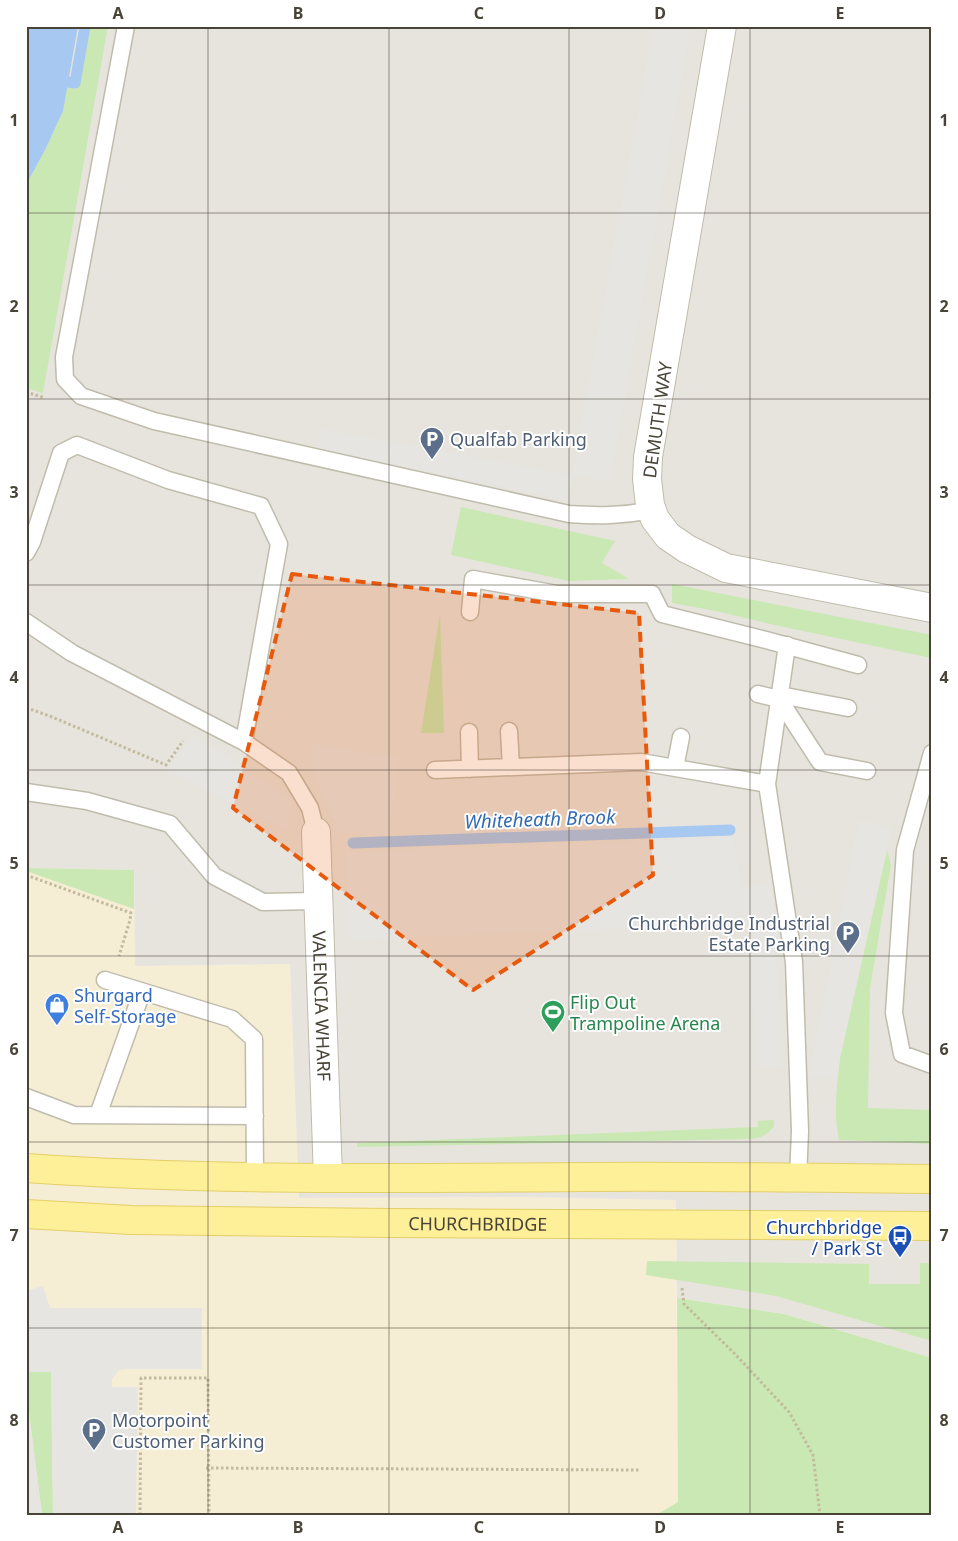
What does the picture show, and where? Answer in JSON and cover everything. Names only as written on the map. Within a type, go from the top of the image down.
[{"type":"main road","points":[[26,1168],[80,1172],[328,1178],[651,1176],[932,1179]]},
{"type":"main road","name":"CHURCHBRIDGE","points":[[26,1214],[131,1220],[391,1224],[932,1226]]},
{"type":"street","name":"DEMUTH WAY","points":[[722,26],[648,457],[647,479],[655,520],[668,536],[687,549],[726,568],[932,608]]},
{"type":"street","name":"VALENCIA WHARF","points":[[316,832],[328,1178]]},
{"type":"lane","points":[[126,26],[64,356],[65,379],[82,396],[154,421],[569,514],[630,515],[652,510]]},
{"type":"lane","points":[[26,553],[32,542],[61,454],[77,445],[168,480],[262,506],[279,544],[244,742]]},
{"type":"lane","points":[[470,612],[473,579],[557,594],[652,594],[662,614],[858,665]]},
{"type":"lane","points":[[26,622],[72,652],[244,742],[289,773],[310,808],[316,832]]},
{"type":"lane","points":[[787,645],[767,784],[794,962],[800,1131],[798,1178]]},
{"type":"lane","points":[[758,694],[848,708]]},
{"type":"lane","points":[[779,697],[820,762],[867,771]]},
{"type":"lane","points":[[509,731],[512,767]]},
{"type":"lane","points":[[469,732],[470,769]]},
{"type":"lane","points":[[674,768],[681,737]]},
{"type":"lane","points":[[932,753],[905,850],[894,1013],[902,1054],[932,1065]]},
{"type":"lane","points":[[435,770],[641,762],[767,784]]},
{"type":"lane","points":[[26,792],[87,801],[170,824],[214,876],[263,902],[318,901]]},
{"type":"lane","points":[[108,981],[232,1019],[254,1039],[255,1177]]},
{"type":"lane","points":[[98,1115],[142,992]]},
{"type":"lane","points":[[26,1098],[74,1115],[255,1116]]},
{"type":"path","points":[[26,709],[52,717],[166,764],[199,718]]},
{"type":"path","points":[[26,875],[131,913],[108,981]]},
{"type":"path","points":[[682,1288],[684,1304],[735,1354],[789,1412],[814,1455],[820,1515]]},
{"type":"path","points":[[140,1515],[141,1378],[208,1378],[209,1515]]},
{"type":"path","points":[[208,1468],[641,1470]]},
{"type":"highlighted area","points":[[292,574],[639,613],[653,875],[473,990],[233,808]]},
{"type":"shaded area","points":[[26,26],[932,26],[932,1358],[784,1314],[677,1298],[676,1200],[521,1197],[299,1198],[290,964],[135,966],[134,870],[26,868]]},
{"type":"shaded area","points":[[654,26],[691,27],[610,481],[573,475],[567,500],[317,449],[321,429],[572,475]]},
{"type":"shaded area","points":[[193,735],[290,799],[288,832],[168,771]]},
{"type":"shaded area","points":[[313,744],[397,757],[398,776],[389,835],[339,833],[311,763]]},
{"type":"shaded area","name":"Churchbridge Industrial Estate Parking","points":[[859,820],[892,828],[840,1058],[837,1080],[809,1076]]},
{"type":"shaded area","points":[[733,837],[742,886],[769,885],[776,922],[781,1067],[756,1068],[750,923],[348,940],[345,852]]},
{"type":"shaded area","points":[[26,868],[134,870],[135,966],[290,964],[299,1198],[521,1197],[676,1200],[678,1515],[26,1515]]},
{"type":"shaded area","name":"Motorpoint Customer Parking","points":[[43,1286],[50,1308],[202,1308],[202,1369],[126,1369],[119,1370],[112,1379],[112,1387],[138,1387],[136,1515],[53,1515],[51,1372],[26,1372],[26,1291]]},
{"type":"shaded area","points":[[26,1389],[42,1515],[26,1515]]},
{"type":"green space","points":[[90,26],[108,26],[43,393],[26,388],[26,185],[63,111],[67,87],[77,89]]},
{"type":"green space","points":[[461,507],[615,541],[602,563],[629,579],[569,581],[451,555]]},
{"type":"green space","points":[[672,584],[932,635],[931,658],[672,603]]},
{"type":"green space","points":[[440,613],[444,733],[421,733]]},
{"type":"green space","points":[[887,849],[891,865],[870,988],[868,1108],[932,1110],[932,1144],[839,1140],[837,1130],[836,1099],[840,1058]]},
{"type":"green space","points":[[26,868],[134,870],[134,909],[26,871]]},
{"type":"green space","points":[[774,1120],[774,1127],[768,1132],[761,1137],[751,1139],[357,1147],[357,1143],[758,1127],[758,1121]]},
{"type":"green space","points":[[647,1261],[869,1264],[869,1284],[920,1284],[920,1263],[932,1263],[932,1341],[776,1296],[646,1275]]},
{"type":"green space","points":[[677,1298],[784,1314],[932,1358],[932,1515],[656,1515],[678,1502]]},
{"type":"green space","points":[[51,1371],[53,1515],[42,1515],[26,1389],[26,1372]]},
{"type":"water","points":[[26,26],[78,26],[63,111],[26,185]]},
{"type":"waterway","points":[[54,80],[75,83],[85,26]]},
{"type":"waterway","name":"Whiteheath Brook","points":[[353,843],[730,830]]},
{"type":"place","name":"Qualfab Parking","points":[[432,460]]},
{"type":"place","name":"Churchbridge Industrial Estate Parking","points":[[848,954]]},
{"type":"place","name":"Shurgard Self-Storage","points":[[57,1026]]},
{"type":"place","name":"Flip Out Trampoline Arena","points":[[553,1033]]},
{"type":"place","name":"Churchbridge / Park St","points":[[900,1258]]},
{"type":"place","name":"Motorpoint Customer Parking","points":[[94,1451]]}]
